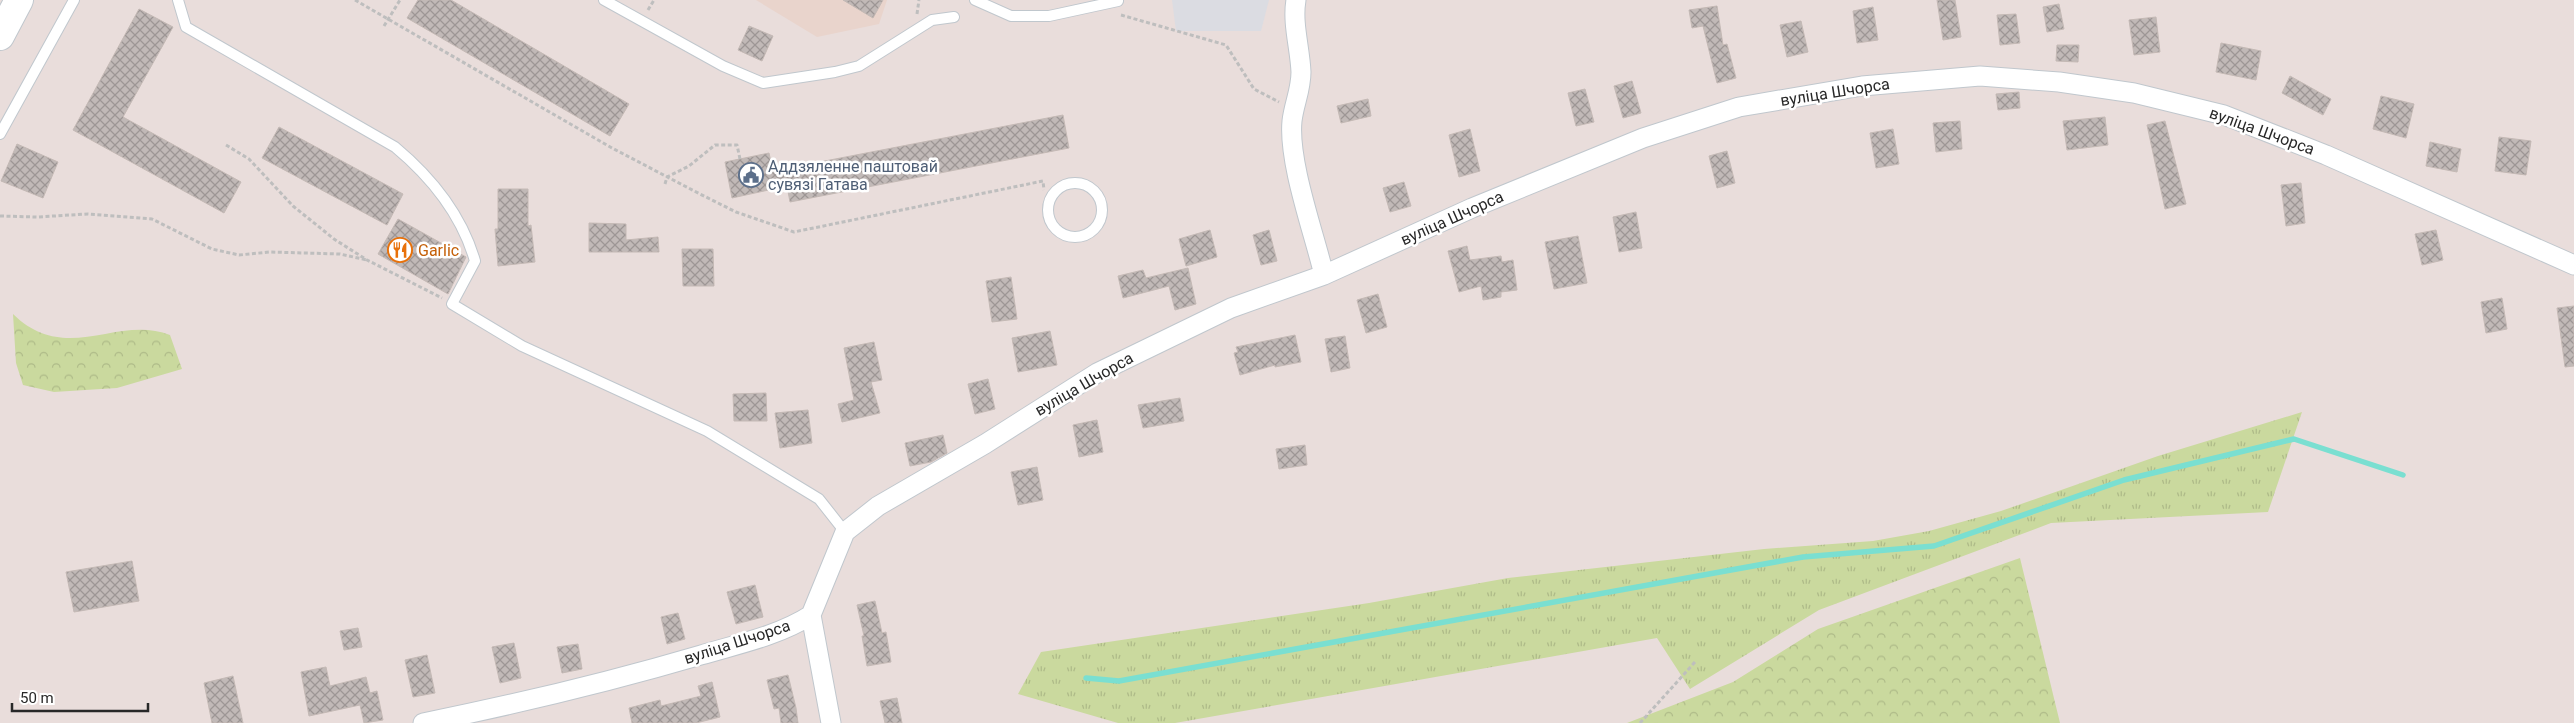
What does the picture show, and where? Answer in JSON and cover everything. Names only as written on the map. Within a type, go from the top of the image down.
[{"type":"street","points":[[0,36],[19,0]]},
{"type":"street","points":[[1296,0],[1294,12],[1300,51],[1301,87],[1292,121],[1294,158],[1324,274]]},
{"type":"street","name":"вуліца Шчорса","points":[[423,723],[510,706],[666,665],[772,634],[811,615],[845,532],[878,506],[985,444],[1097,373],[1231,308],[1324,274],[1472,208],[1643,138],[1739,107],[1862,86],[1980,76],[2059,82],[2134,93],[2224,114],[2326,154],[2574,265]]},
{"type":"street","points":[[811,615],[831,723]]},
{"type":"lane","points":[[0,134],[74,0]]},
{"type":"lane","points":[[178,0],[186,27],[396,147],[419,168],[437,190],[468,238],[475,261],[452,304],[522,346],[707,431],[819,499],[845,532]]},
{"type":"lane","points":[[604,0],[723,66],[763,83],[835,72],[859,66],[932,20],[954,17]]},
{"type":"lane","points":[[975,0],[1011,16],[1049,16],[1118,1]]},
{"type":"lane","points":[[1077,183],[1086,186],[1097,194],[1102,212],[1099,222],[1089,233],[1080,236],[1069,236],[1055,227],[1050,220],[1048,208],[1056,190],[1077,183]]},
{"type":"path","points":[[355,0],[667,177],[736,212],[794,232],[1043,181],[1044,190]]},
{"type":"path","points":[[384,26],[400,0]]},
{"type":"path","points":[[1092,6],[1226,45],[1254,89],[1295,110]]},
{"type":"path","points":[[226,145],[249,159],[293,206],[334,238],[367,260],[452,304]]},
{"type":"path","points":[[665,184],[667,177],[689,166],[715,145],[736,145],[740,159]]},
{"type":"path","points":[[0,216],[37,217],[88,214],[152,219],[212,249],[239,256],[270,252],[340,254],[367,260]]},
{"type":"path","points":[[1640,723],[1695,662]]},
{"type":"shaded area","points":[[756,0],[887,0],[879,24],[817,37]]},
{"type":"shaded area","points":[[1172,0],[1269,0],[1261,31],[1176,31]]},
{"type":"green space","points":[[13,314],[33,329],[52,336],[72,338],[131,330],[150,330],[170,335],[182,369],[117,388],[54,392],[23,385],[16,363]]},
{"type":"green space","points":[[2302,412],[2268,512],[2051,523],[1819,610],[1690,689],[1657,638],[1175,723],[1118,723],[1018,694],[1041,652],[1369,603],[1508,578],[1764,549],[1873,541],[1929,531],[2001,511],[2158,456]]},
{"type":"green space","points":[[2020,558],[2060,723],[1627,723],[1733,682],[1818,629]]},
{"type":"building","points":[[418,0],[451,0],[629,104],[610,136],[407,18]]},
{"type":"building","points":[[843,0],[883,0],[873,18]]},
{"type":"building","points":[[1937,0],[1955,0],[1961,37],[1943,40]]},
{"type":"building","points":[[2059,4],[2064,29],[2047,32],[2043,7]]},
{"type":"building","points":[[1717,6],[1723,45],[1727,44],[1736,78],[1717,83],[1703,26],[1692,28],[1689,10]]},
{"type":"building","points":[[1873,7],[1878,40],[1857,43],[1853,11]]},
{"type":"building","points":[[139,9],[173,27],[123,117],[241,182],[224,213],[73,130]]},
{"type":"building","points":[[2016,14],[2020,43],[2000,45],[1997,15]]},
{"type":"building","points":[[2156,17],[2160,52],[2134,55],[2129,20]]},
{"type":"building","points":[[1801,21],[1808,52],[1787,57],[1780,25]]},
{"type":"building","points":[[749,26],[773,36],[762,61],[738,50]]},
{"type":"building","points":[[2221,43],[2261,51],[2256,80],[2216,72]]},
{"type":"building","points":[[2057,45],[2079,45],[2078,62],[2056,61]]},
{"type":"building","points":[[2290,76],[2331,99],[2323,115],[2282,93]]},
{"type":"building","points":[[1632,81],[1641,113],[1623,118],[1614,86]]},
{"type":"building","points":[[1585,89],[1594,122],[1576,126],[1568,93]]},
{"type":"building","points":[[2019,92],[2020,108],[1998,110],[1996,94]]},
{"type":"building","points":[[2381,96],[2414,104],[2406,138],[2373,129]]},
{"type":"building","points":[[1368,99],[1371,116],[1341,123],[1337,106]]},
{"type":"building","points":[[1063,115],[1069,148],[790,202],[787,186],[732,198],[725,162],[769,153],[773,171]]},
{"type":"building","points":[[2105,117],[2108,145],[2067,150],[2063,121]]},
{"type":"building","points":[[1960,121],[1962,149],[1936,152],[1933,123]]},
{"type":"building","points":[[2165,121],[2186,204],[2165,209],[2147,125]]},
{"type":"building","points":[[279,127],[403,194],[387,225],[262,158]]},
{"type":"building","points":[[1470,129],[1480,171],[1459,177],[1449,135]]},
{"type":"building","points":[[1893,129],[1899,164],[1876,168],[1870,133]]},
{"type":"building","points":[[2499,137],[2531,141],[2526,175],[2495,171]]},
{"type":"building","points":[[2430,142],[2461,149],[2457,172],[2426,166]]},
{"type":"building","points":[[17,144],[58,162],[43,198],[1,181]]},
{"type":"building","points":[[1727,151],[1735,183],[1717,188],[1709,156]]},
{"type":"building","points":[[1404,182],[1411,206],[1390,212],[1383,188]]},
{"type":"building","points":[[2301,183],[2305,223],[2286,226],[2281,185]]},
{"type":"building","points":[[498,189],[528,189],[528,226],[531,225],[535,262],[498,266],[495,229],[498,229]]},
{"type":"building","points":[[1636,212],[1642,248],[1619,252],[1613,217]]},
{"type":"building","points":[[398,219],[466,257],[448,294],[378,254]]},
{"type":"building","points":[[589,223],[626,224],[626,240],[658,237],[659,252],[589,252]]},
{"type":"building","points":[[1210,230],[1217,257],[1186,266],[1179,239]]},
{"type":"building","points":[[1269,230],[1277,261],[1261,265],[1253,235]]},
{"type":"building","points":[[2436,230],[2443,260],[2422,265],[2415,234]]},
{"type":"building","points":[[1578,236],[1587,283],[1554,289],[1545,242]]},
{"type":"building","points":[[1467,246],[1470,260],[1501,256],[1502,262],[1513,260],[1517,290],[1501,292],[1501,297],[1483,300],[1481,286],[1459,292],[1448,251]]},
{"type":"building","points":[[682,249],[713,249],[714,286],[683,286]]},
{"type":"building","points":[[1188,268],[1196,304],[1175,310],[1169,286],[1123,298],[1118,276],[1143,270],[1146,278]]},
{"type":"building","points":[[1011,277],[1017,319],[992,322],[986,281]]},
{"type":"building","points":[[1378,294],[1387,327],[1366,333],[1357,300]]},
{"type":"building","points":[[2502,298],[2507,329],[2486,333],[2481,302]]},
{"type":"building","points":[[2574,306],[2574,366],[2565,367],[2557,308]]},
{"type":"building","points":[[1050,331],[1057,365],[1018,372],[1012,338]]},
{"type":"building","points":[[1295,335],[1301,362],[1275,367],[1275,365],[1240,375],[1234,353],[1238,352],[1236,347]]},
{"type":"building","points":[[1345,336],[1350,368],[1331,372],[1325,339]]},
{"type":"building","points":[[874,342],[882,380],[871,382],[880,413],[842,422],[838,404],[854,400],[844,348]]},
{"type":"building","points":[[988,379],[995,409],[975,414],[968,384]]},
{"type":"building","points":[[766,393],[767,421],[734,421],[733,394]]},
{"type":"building","points":[[1180,398],[1184,421],[1143,428],[1138,405]]},
{"type":"building","points":[[808,410],[812,443],[780,448],[775,413]]},
{"type":"building","points":[[1097,420],[1103,452],[1079,457],[1073,425]]},
{"type":"building","points":[[943,435],[947,453],[931,462],[910,466],[905,443]]},
{"type":"building","points":[[1305,445],[1307,465],[1279,469],[1276,449]]},
{"type":"building","points":[[1037,467],[1043,500],[1018,505],[1011,472]]},
{"type":"building","points":[[132,561],[139,601],[74,612],[66,572]]},
{"type":"building","points":[[755,585],[763,617],[736,624],[727,592]]},
{"type":"building","points":[[875,601],[882,633],[886,632],[891,662],[867,666],[862,636],[864,636],[857,605]]},
{"type":"building","points":[[678,613],[685,639],[667,644],[661,617]]},
{"type":"building","points":[[358,628],[362,647],[344,650],[340,631]]},
{"type":"building","points":[[514,643],[521,678],[500,683],[492,647]]},
{"type":"building","points":[[578,644],[582,669],[562,673],[557,647]]},
{"type":"building","points":[[427,655],[435,693],[413,697],[405,660]]},
{"type":"building","points":[[326,667],[330,686],[366,677],[370,693],[377,691],[383,720],[364,723],[360,705],[309,716],[301,672]]},
{"type":"building","points":[[788,675],[798,723],[781,723],[779,708],[774,709],[767,680]]},
{"type":"building","points":[[233,676],[243,723],[212,723],[204,683]]},
{"type":"building","points":[[712,682],[720,717],[696,723],[632,723],[629,708],[660,700],[661,706],[701,696],[698,686]]},
{"type":"building","points":[[897,698],[902,723],[885,723],[880,701]]},
{"type":"waterway","points":[[1086,678],[1119,681],[1803,557],[1934,546],[2124,480],[2294,439],[2403,475]]},
{"type":"place","name":"Аддзяленне паштовай сувязі Гатава","points":[[751,175]]},
{"type":"place","name":"Garlic","points":[[400,250]]}]
